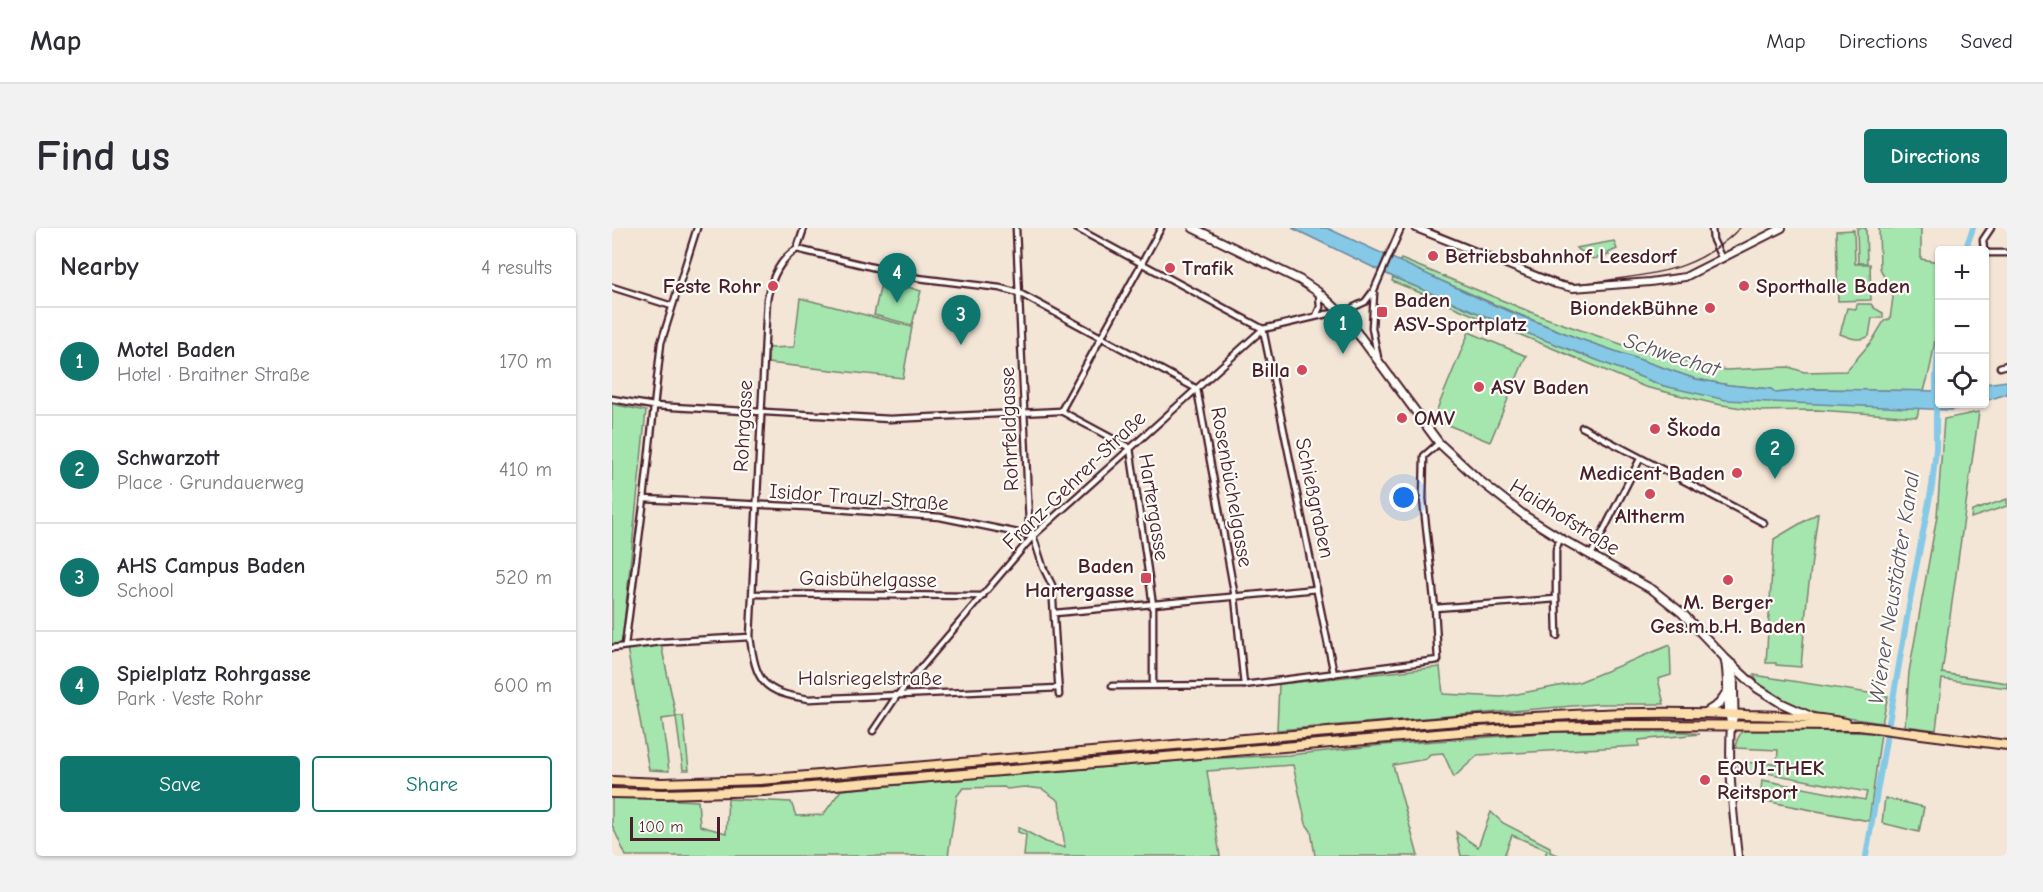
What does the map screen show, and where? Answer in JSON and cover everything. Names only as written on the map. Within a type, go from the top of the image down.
[{"type":"main road","points":[[1193,228],[1300,280],[1318,292],[1341,313],[1379,363]]},
{"type":"main road","name":"Haidhofstraße","points":[[1379,363],[1439,442],[1503,500],[1560,538],[1653,590],[1682,613],[1733,666],[1765,694],[1795,711],[1814,718]]},
{"type":"main road","points":[[1725,658],[1728,669],[1731,724]]},
{"type":"main road","points":[[1731,714],[1735,679],[1733,666]]},
{"type":"main road","points":[[1705,713],[1720,703],[1728,687]]},
{"type":"main road","points":[[612,782],[760,780],[1458,721],[1572,715],[1705,713],[1814,718],[1859,726]]},
{"type":"main road","points":[[612,793],[764,791],[1460,732],[1581,726],[1731,724],[1859,726],[2007,745]]},
{"type":"street","points":[[625,645],[661,343],[697,228]]},
{"type":"street","name":"Rohrgasse","points":[[750,637],[767,299],[777,270],[797,249],[804,228]]},
{"type":"street","name":"Rohrfeldgasse","points":[[1016,228],[1029,523],[1043,567],[1052,585],[1059,695]]},
{"type":"street","points":[[1076,228],[1263,329]]},
{"type":"street","points":[[1060,411],[1161,228]]},
{"type":"street","points":[[1341,313],[1365,302],[1374,290],[1401,228]]},
{"type":"street","points":[[1416,228],[1568,288],[1673,279],[1697,272],[1782,228]]},
{"type":"street","points":[[1712,228],[1713,240],[1722,259]]},
{"type":"street","points":[[1982,246],[1991,228]]},
{"type":"street","name":"Rosenbüchelgasse","points":[[797,249],[918,278],[1000,288],[1019,293],[1197,388],[1235,597],[1244,685]]},
{"type":"street","points":[[1989,253],[2007,253]]},
{"type":"street","points":[[612,287],[672,306]]},
{"type":"street","name":"Haidhofstraße","points":[[1374,290],[1372,328],[1379,363]]},
{"type":"street","points":[[1316,316],[1320,307],[1318,292]]},
{"type":"street","name":"Franz-Gehrer-Straße","points":[[873,731],[896,697],[1034,536],[1263,329],[1316,316],[1341,313]]},
{"type":"street","name":"Schießgraben","points":[[1263,329],[1334,674]]},
{"type":"street","points":[[2000,367],[2007,365]]},
{"type":"street","name":"Hartergasse","points":[[612,399],[654,406],[890,419],[1060,411],[1130,448],[1153,605],[1153,685]]},
{"type":"street","points":[[1582,427],[1764,523]]},
{"type":"street","points":[[1112,686],[1244,685],[1438,660],[1423,488],[1424,456],[1439,442]]},
{"type":"street","points":[[1591,555],[1640,459]]},
{"type":"street","name":"Isidor Trauzl-Straße","points":[[644,500],[808,507],[940,518],[1034,536]]},
{"type":"street","points":[[1557,636],[1556,550],[1560,538]]},
{"type":"street","points":[[1055,613],[1317,590]]},
{"type":"street","name":"Gaisbühelgasse","points":[[753,594],[983,596]]},
{"type":"street","points":[[1435,608],[1556,599]]},
{"type":"street","points":[[612,648],[625,645],[750,637]]},
{"type":"street","name":"Halsriegelstraße","points":[[750,637],[753,658],[762,682],[780,693],[809,699],[896,697],[1059,688]]},
{"type":"street","points":[[1731,724],[1730,763],[1738,856]]},
{"type":"green space","points":[[1857,228],[1866,228],[1867,263],[1858,263]]},
{"type":"green space","points":[[1879,228],[1921,228],[1921,259],[1935,261],[1935,335],[1924,391],[1815,389],[1776,393],[1771,389],[1696,379],[1577,338],[1399,262],[1401,259],[1543,317],[1638,350],[1726,370],[1789,367],[1804,372],[1846,371],[1872,341],[1884,321],[1890,319],[1893,297],[1880,268]]},
{"type":"green space","points":[[1854,230],[1855,264],[1870,264],[1871,300],[1838,301],[1836,231]]},
{"type":"green space","points":[[1614,241],[1617,249],[1608,253],[1609,255],[1593,259],[1576,248]]},
{"type":"green space","points":[[1393,277],[1511,327],[1664,386],[1919,408],[1917,417],[1817,410],[1761,411],[1716,404],[1645,387],[1392,281]]},
{"type":"green space","points":[[882,279],[921,291],[912,325],[874,315]]},
{"type":"green space","points":[[800,298],[912,327],[903,378],[768,363],[768,348],[794,347]]},
{"type":"green space","points":[[1857,304],[1871,304],[1883,313],[1883,318],[1872,318],[1869,336],[1862,339],[1840,334],[1847,308],[1856,309]]},
{"type":"green space","name":"ASV Baden","points":[[1469,332],[1526,356],[1490,442],[1433,419]]},
{"type":"green space","points":[[612,404],[646,411],[622,644],[612,646]]},
{"type":"green space","points":[[1979,412],[1942,673],[2007,683],[2007,688],[1942,679],[1936,730],[1905,726],[1909,672],[1937,516],[1944,419]]},
{"type":"green space","points":[[2007,499],[2007,506],[1971,518],[1972,511]]},
{"type":"green space","points":[[1818,513],[1801,667],[1766,663],[1774,539]]},
{"type":"green space","points":[[661,644],[676,716],[683,716],[689,770],[683,770],[676,717],[662,719],[669,771],[649,770],[627,648]]},
{"type":"green space","points":[[1670,645],[1671,675],[1658,679],[1664,704],[1597,704],[1277,730],[1279,684],[1440,667],[1443,694],[1502,697],[1579,682]]},
{"type":"green space","points":[[1754,675],[1888,696],[1882,723],[1813,713],[1795,707],[1760,687]]},
{"type":"green space","points":[[1662,717],[1662,719],[1641,721],[1455,729],[1154,753],[1511,721]]},
{"type":"green space","points":[[1743,729],[1881,733],[1869,821],[1760,800],[1762,780],[1865,800],[1867,792],[1762,772],[1737,773],[1738,762],[1777,764],[1778,750],[1736,748],[1737,740]]},
{"type":"green space","points":[[1556,732],[1700,734],[1639,740],[1639,746],[1478,755],[1454,777],[1443,753],[1430,754],[1426,759],[1393,765],[1418,856],[1315,856],[1311,831],[1306,824],[1293,765],[1207,771],[1220,856],[1024,856],[1026,835],[1018,832],[1018,827],[1046,842],[1065,848],[1059,801],[1042,789],[1024,787],[963,788],[957,796],[948,856],[626,856],[612,825],[612,797],[698,801],[700,826],[726,833],[728,799],[791,802],[796,816],[823,815],[841,790],[1200,759],[1289,755],[1383,745]]},
{"type":"green space","points":[[980,768],[975,771],[752,788],[612,789],[612,786],[749,783]]},
{"type":"green space","points":[[1885,798],[1924,807],[1919,832],[1882,823]]},
{"type":"green space","points":[[1491,812],[1503,823],[1550,847],[1550,852],[1561,856],[1545,856],[1547,850],[1512,835],[1504,856],[1461,856],[1456,832],[1478,847]]},
{"type":"water","points":[[1292,228],[1327,228],[1496,306],[1577,338],[1696,379],[1771,389],[1776,393],[1815,389],[1935,391],[1935,408],[1960,408],[1952,410],[1726,400],[1664,386],[1511,327],[1393,277]]},
{"type":"water","points":[[2007,381],[2007,394],[1989,400],[1989,383]]},
{"type":"waterway","name":"Wiener Neustädter Kanal","points":[[1966,246],[1973,228]]},
{"type":"waterway","name":"Wiener Neustädter Kanal","points":[[1866,856],[1932,486],[1936,449],[1938,354]]},
{"type":"tram line","points":[[1428,228],[1571,284],[1669,270],[1712,251],[1740,228]]},
{"type":"place","name":"Betriebsbahnhof Leesdorf","points":[[1433,256]]},
{"type":"place","name":"Trafik","points":[[1170,268]]},
{"type":"place","name":"Feste Rohr","points":[[773,286]]},
{"type":"place","name":"Sporthalle Baden","points":[[1744,286]]},
{"type":"place","name":"Spielplatz Rohrgasse","points":[[897,303]]},
{"type":"place","name":"BiondekBühne","points":[[1710,308]]},
{"type":"place","name":"Baden ASV-Sportplatz","points":[[1382,312]]},
{"type":"place","name":"AHS Campus Baden","points":[[961,345]]},
{"type":"place","name":"Motel Baden","points":[[1343,354]]},
{"type":"place","name":"Billa","points":[[1302,370]]},
{"type":"place","name":"ASV Baden","points":[[1479,387]]},
{"type":"place","name":"OMV","points":[[1402,418]]},
{"type":"place","name":"Škoda","points":[[1655,429]]},
{"type":"place","name":"Medicent Baden","points":[[1737,473]]},
{"type":"place","name":"Schwarzott","points":[[1775,479]]},
{"type":"place","name":"Altherm","points":[[1650,494]]},
{"type":"place","name":"Baden Hartergasse","points":[[1146,578]]},
{"type":"place","name":"M. Berger Ges.m.b.H. Baden","points":[[1728,580]]},
{"type":"place","name":"EQUI-THEK Reitsport","points":[[1705,780]]},
{"type":"water label","name":"Schwechat","points":[[1672,355]]}]
